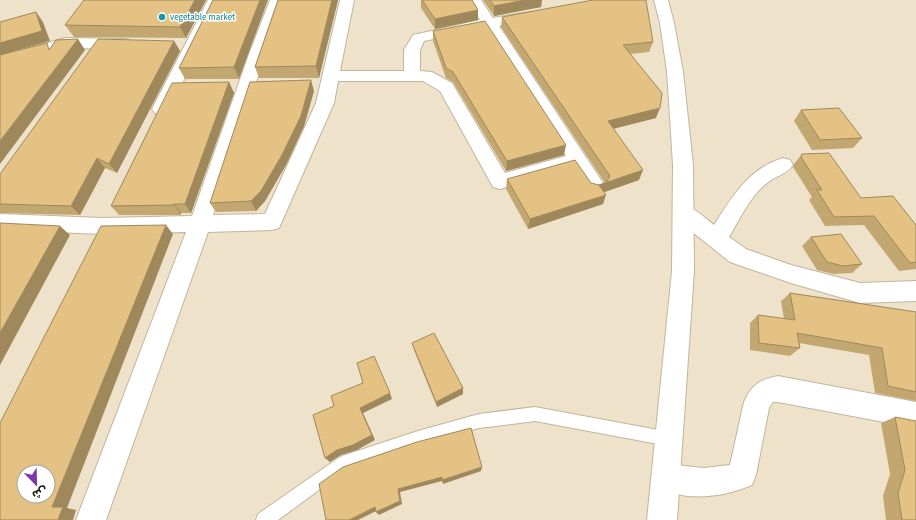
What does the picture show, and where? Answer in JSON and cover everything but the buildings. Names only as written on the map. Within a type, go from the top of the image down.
[{"type":"street","points":[[151,128],[180,87],[185,45],[215,0]]},
{"type":"street","points":[[91,520],[200,224],[277,0]]},
{"type":"street","points":[[0,222],[102,226],[272,222],[325,103],[325,82],[347,0]]},
{"type":"street","points":[[474,0],[595,186]]},
{"type":"street","points":[[661,0],[667,23],[675,72],[683,165],[683,271],[662,520]]},
{"type":"street","points":[[412,76],[412,50],[418,38],[461,28],[542,14]]},
{"type":"street","points":[[0,62],[65,43],[138,44]]},
{"type":"street","points":[[86,63],[99,44]]},
{"type":"street","points":[[325,82],[426,76],[446,87],[500,182],[577,160]]},
{"type":"street","points":[[716,239],[742,198],[760,178],[783,165]]},
{"type":"street","points":[[93,245],[113,205]]},
{"type":"street","points":[[683,213],[738,256],[791,274],[860,293],[916,291]]},
{"type":"street","points":[[666,478],[701,484],[727,481],[742,475],[757,402],[766,391],[778,389],[916,415]]},
{"type":"lane","points":[[264,520],[342,464],[418,438],[479,421],[535,414],[669,439]]},
{"type":"place","name":"vegetable market","points":[[162,17]]}]
